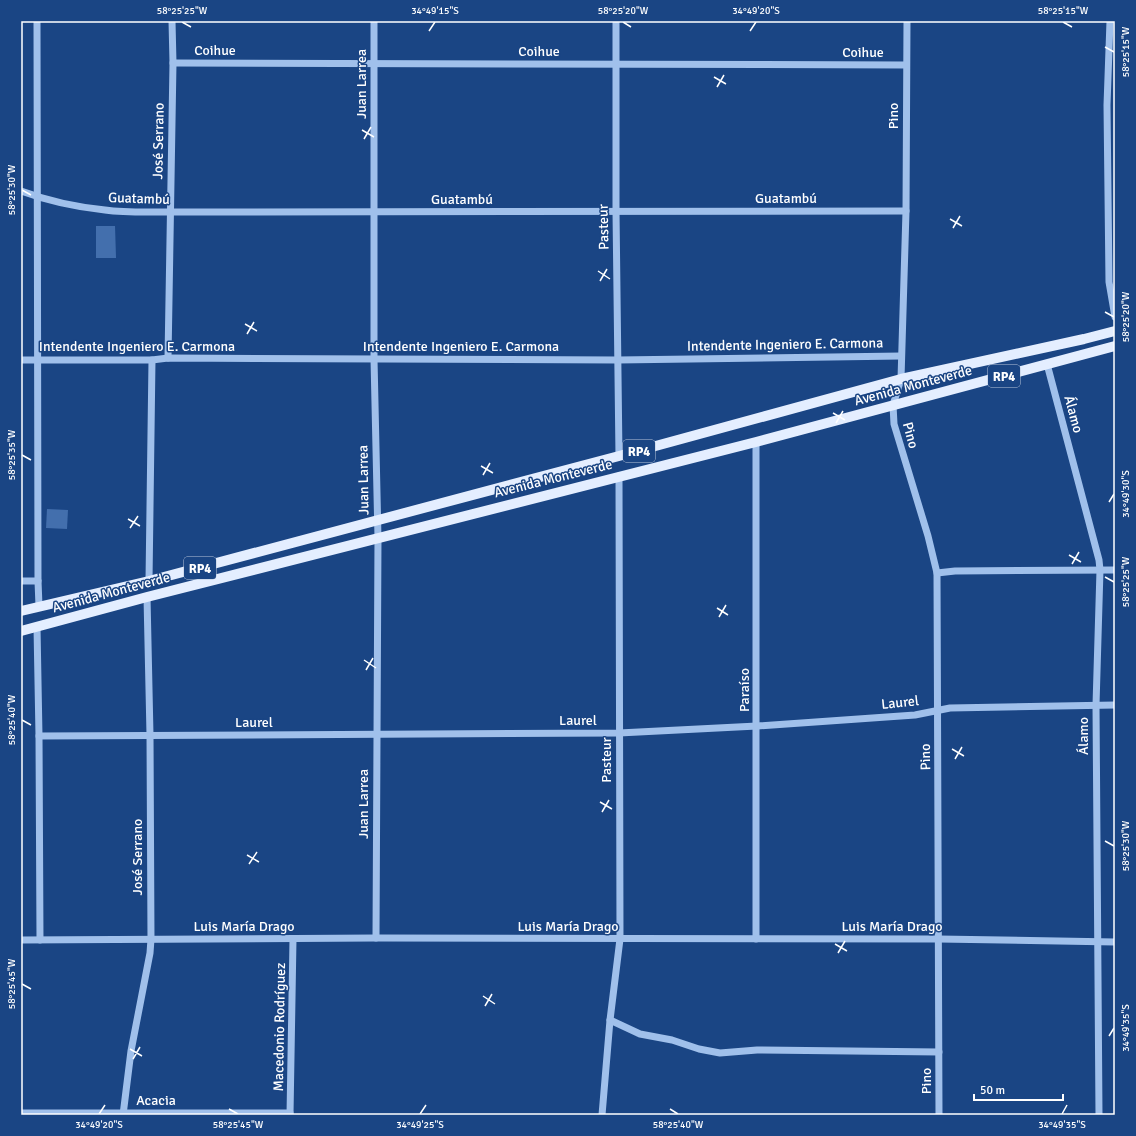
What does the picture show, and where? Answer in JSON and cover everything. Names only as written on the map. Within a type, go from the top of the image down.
[{"type":"main road","name":"Avenida Monteverde","points":[[21,611],[149,581],[901,379],[1115,331]]},
{"type":"main road","name":"Avenida Monteverde","points":[[21,631],[147,597],[756,442],[1115,346]]},
{"type":"street","points":[[37,21],[39,606]]},
{"type":"street","name":"José Serrano","points":[[168,358],[172,21]]},
{"type":"street","name":"Juan Larrea","points":[[374,21],[374,359],[378,538],[376,938]]},
{"type":"street","name":"Pasteur","points":[[616,21],[618,456]]},
{"type":"street","name":"Pino","points":[[907,21],[906,211],[901,379],[894,405],[894,424],[928,536],[937,573],[939,1115]]},
{"type":"street","points":[[1110,21],[1108,105],[1109,282],[1115,317]]},
{"type":"street","name":"Coihue","points":[[172,63],[906,65]]},
{"type":"street","name":"Guatambú","points":[[21,192],[62,203],[100,210],[170,212],[906,211]]},
{"type":"street","name":"Intendente Ingeniero E. Carmona","points":[[21,360],[152,360],[168,358],[618,360],[901,356]]},
{"type":"street","points":[[149,581],[152,360]]},
{"type":"street","name":"Álamo","points":[[1047,364],[1099,560],[1100,570],[1096,705],[1099,1115]]},
{"type":"street","name":"Paraíso","points":[[756,442],[756,939]]},
{"type":"street","name":"Pasteur","points":[[602,1115],[610,1020],[620,939],[619,476]]},
{"type":"street","points":[[937,573],[955,571],[1115,570]]},
{"type":"street","points":[[21,581],[38,581]]},
{"type":"street","name":"José Serrano","points":[[123,1114],[131,1050],[150,953],[151,939],[150,735],[147,597]]},
{"type":"street","points":[[37,627],[40,940]]},
{"type":"street","name":"Laurel","points":[[39,736],[619,733],[757,726],[915,715],[950,708],[1115,705]]},
{"type":"street","name":"Luis María Drago","points":[[21,940],[376,938],[939,939],[1115,942]]},
{"type":"street","name":"Macedonio Rodríguez","points":[[290,1114],[293,939]]},
{"type":"street","points":[[610,1020],[640,1034],[672,1040],[699,1049],[720,1053],[757,1050],[939,1052]]},
{"type":"street","name":"Acacia","points":[[21,1113],[290,1114]]},
{"type":"building","points":[[96,226],[115,226],[116,258],[96,258]]},
{"type":"building","points":[[47,509],[68,510],[67,529],[46,528]]}]
